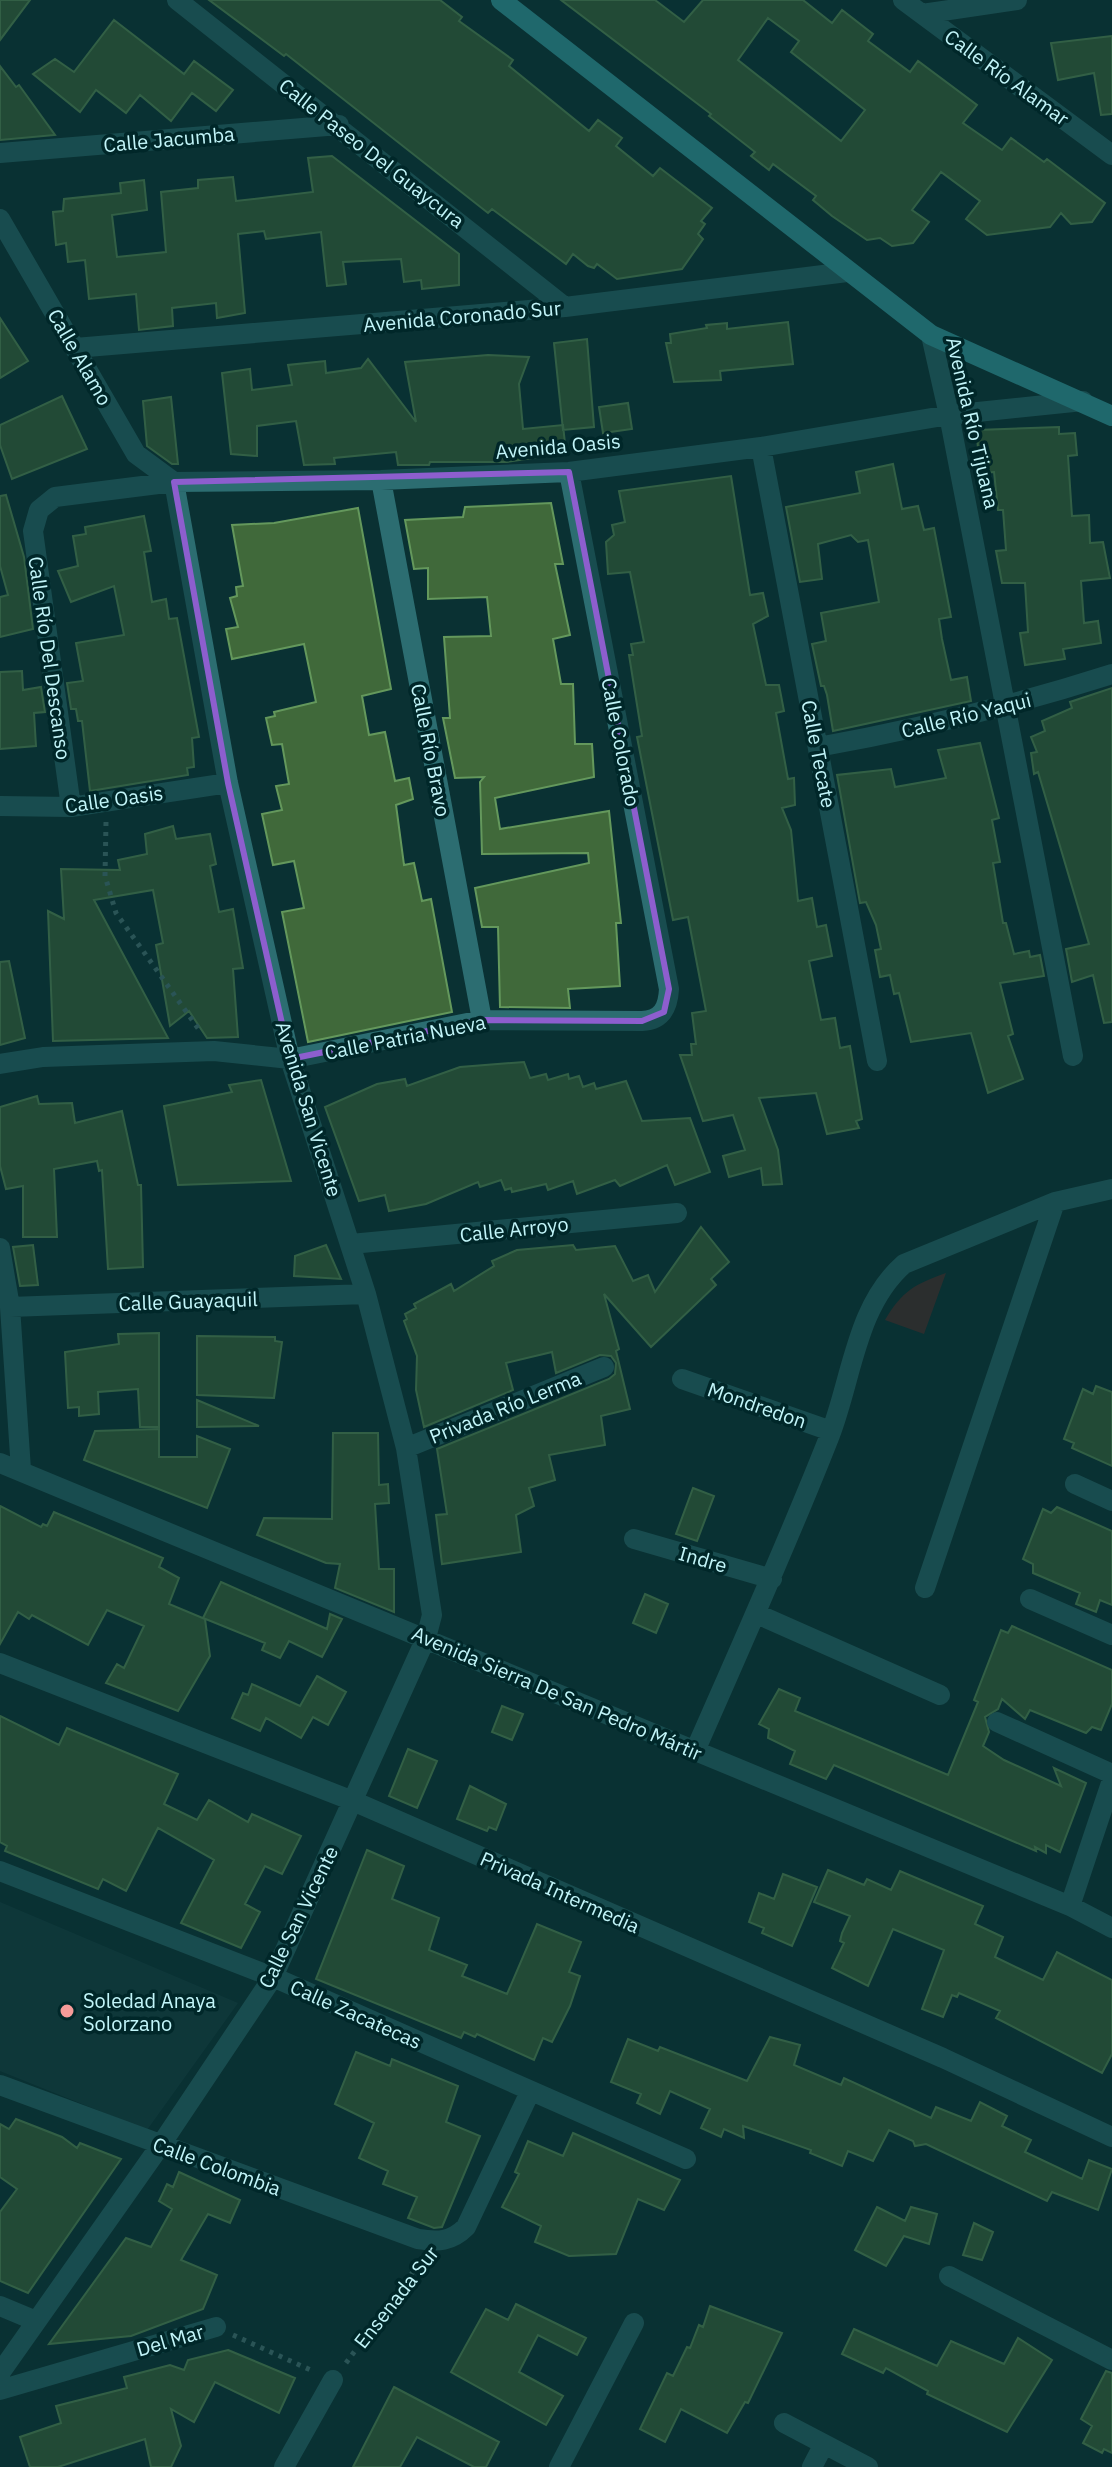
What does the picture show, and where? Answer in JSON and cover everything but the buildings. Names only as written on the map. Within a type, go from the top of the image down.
[{"type":"main road","name":"Avenida Río Tijuana","points":[[501,0],[931,335]]},
{"type":"main road","points":[[931,335],[1112,416]]},
{"type":"street","name":"Calle Paseo Del Guaycura","points":[[177,0],[339,125],[565,307]]},
{"type":"street","name":"Calle Río Alamar","points":[[903,0],[1112,155]]},
{"type":"street","points":[[922,14],[1017,0]]},
{"type":"street","name":"Calle Jacumba","points":[[0,153],[339,125]]},
{"type":"street","name":"Calle Alamo","points":[[0,219],[136,454],[174,482]]},
{"type":"street","name":"Avenida Coronado Sur","points":[[75,348],[565,307],[847,272]]},
{"type":"street","name":"Avenida Río Tijuana","points":[[931,335],[1073,1056]]},
{"type":"street","name":"Avenida Oasis","points":[[39,510],[55,497],[174,482],[381,480],[569,472],[761,447],[949,415],[1083,401]]},
{"type":"street","name":"Calle Tecate","points":[[761,447],[877,1061]]},
{"type":"street","name":"Calle Colorado","points":[[569,472],[669,989],[664,1012]]},
{"type":"street","name":"Calle Río Bravo","points":[[381,480],[482,1020]]},
{"type":"street","name":"Avenida San Vicente","points":[[174,482],[228,783],[290,1059],[366,1294],[406,1448],[430,1593],[432,1615],[426,1638]]},
{"type":"street","name":"Calle Río Del Descanso","points":[[39,510],[33,531],[71,807]]},
{"type":"street","name":"Calle Río Yaqui","points":[[818,747],[921,729],[1006,708],[1112,674]]},
{"type":"street","name":"Calle Oasis","points":[[0,806],[71,807],[228,783]]},
{"type":"street","name":"Calle Patria Nueva","points":[[0,1064],[43,1057],[214,1051],[290,1059],[482,1020],[642,1021],[655,1020],[664,1012]]},
{"type":"street","points":[[695,1751],[772,1579],[831,1431],[871,1305],[884,1281],[904,1264],[1055,1202],[1112,1189]]},
{"type":"street","points":[[925,1588],[1055,1202]]},
{"type":"street","name":"Calle Arroyo","points":[[351,1244],[677,1213]]},
{"type":"street","points":[[0,1248],[10,1307],[21,1470]]},
{"type":"street","name":"Calle Guayaquil","points":[[10,1307],[366,1294]]},
{"type":"street","name":"Privada Río Lerma","points":[[406,1448],[604,1367]]},
{"type":"street","name":"Mondredon","points":[[682,1379],[831,1431]]},
{"type":"street","name":"Avenida Sierra De San Pedro Mártir","points":[[0,1463],[1070,1906],[1112,1928]]},
{"type":"street","points":[[1075,1484],[1112,1501]]},
{"type":"street","name":"Indre","points":[[634,1539],[772,1579]]},
{"type":"street","points":[[1030,1599],[1112,1635]]},
{"type":"street","points":[[757,1614],[940,1695]]},
{"type":"street","name":"Calle San Vicente","points":[[0,2373],[160,2146],[273,1977],[426,1638]]},
{"type":"street","name":"Privada Intermedia","points":[[0,1663],[353,1801],[928,2052],[1112,2137]]},
{"type":"street","points":[[997,1722],[1112,1774]]},
{"type":"street","points":[[1070,1906],[1112,1780]]},
{"type":"street","name":"Calle Zacatecas","points":[[0,1871],[273,1977],[686,2159]]},
{"type":"street","name":"Calle Colombia","points":[[0,2085],[418,2239],[436,2241]]},
{"type":"street","name":"Ensenada Sur","points":[[436,2241],[456,2236],[466,2227],[530,2092]]},
{"type":"street","points":[[949,2276],[1112,2360]]},
{"type":"street","points":[[0,2306],[36,2321]]},
{"type":"street","points":[[559,2467],[634,2323]]},
{"type":"street","name":"Del Mar","points":[[0,2390],[216,2327]]},
{"type":"street","points":[[284,2467],[333,2380]]},
{"type":"street","points":[[784,2423],[868,2467]]},
{"type":"street","points":[[812,2467],[824,2444]]},
{"type":"path","points":[[106,801],[105,876],[116,913],[214,1051]]},
{"type":"path","name":"Ensenada Sur","points":[[333,2380],[436,2241]]},
{"type":"path","name":"Del Mar","points":[[216,2327],[333,2380]]},
{"type":"highlighted area","points":[[569,472],[669,989],[664,1012],[642,1021],[482,1020],[290,1059],[228,783],[174,482]]},
{"type":"shaded area","points":[[946,1273],[924,1334],[885,1320],[910,1290]]},
{"type":"shaded area","points":[[0,1902],[238,2003],[147,2130],[0,2071]]},
{"type":"place","name":"Soledad Anaya Solorzano","points":[[67,2011]]}]
